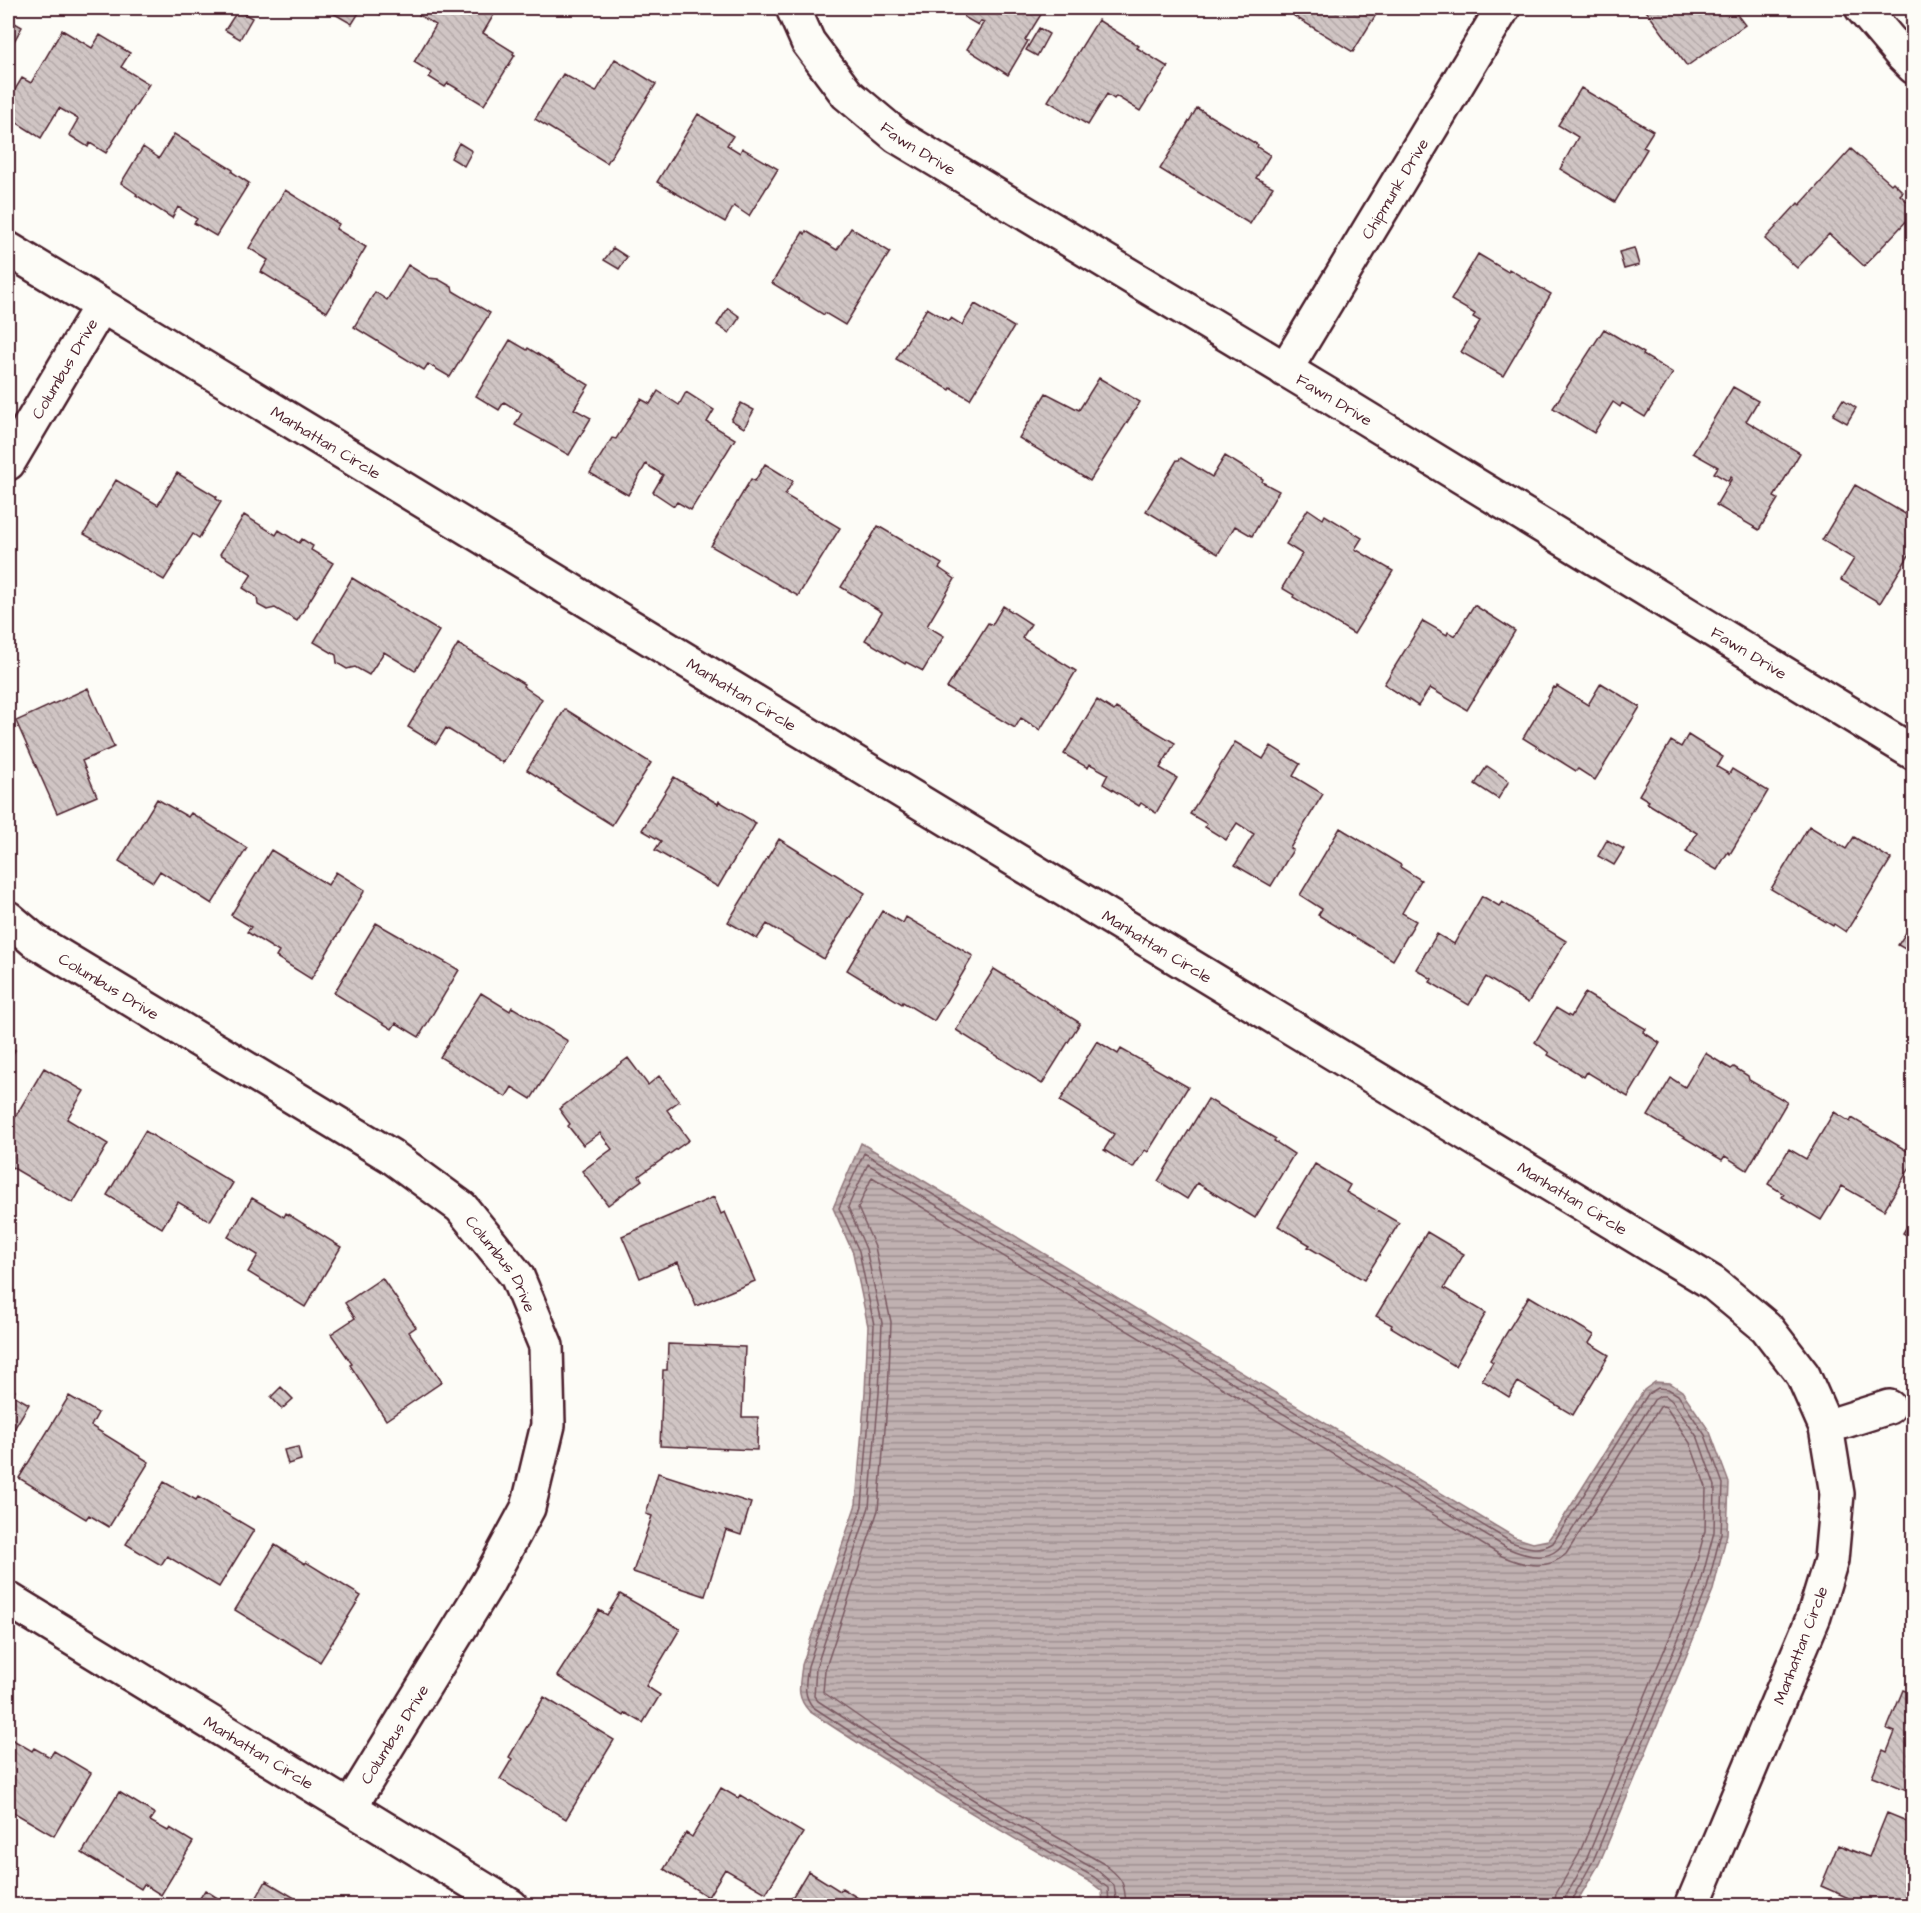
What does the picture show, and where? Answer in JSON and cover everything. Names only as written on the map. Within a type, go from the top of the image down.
[{"type":"street","name":"Fawn Drive","points":[[793,8],[808,42],[847,94],[897,136],[1914,753]]},
{"type":"street","name":"Chipmunk Drive","points":[[1285,370],[1503,8]]},
{"type":"street","points":[[1862,8],[1914,67]]},
{"type":"street","name":"Manhattan Circle","points":[[8,249],[1713,1283],[1766,1327],[1803,1375],[1827,1427],[1837,1494],[1831,1560],[1814,1616],[1692,1905]]},
{"type":"street","name":"Columbus Drive","points":[[8,463],[101,306]]},
{"type":"street","name":"Columbus Drive","points":[[8,918],[35,940],[391,1156],[461,1207],[517,1276],[546,1346],[548,1425],[528,1508],[488,1582],[350,1807]]},
{"type":"street","points":[[1827,1427],[1889,1407]]},
{"type":"street","name":"Manhattan Circle","points":[[8,1599],[511,1905]]},
{"type":"water","points":[[861,1143],[1514,1537],[1533,1543],[1548,1540],[1557,1528],[1644,1390],[1655,1382],[1670,1383],[1682,1391],[1710,1432],[1729,1483],[1727,1534],[1713,1590],[1690,1647],[1599,1864],[1575,1905],[1103,1905],[1102,1891],[1090,1882],[948,1799],[809,1711],[800,1695],[802,1665],[856,1504],[868,1326],[853,1253],[833,1208]]},
{"type":"building","points":[[324,8],[362,8],[352,24]]},
{"type":"building","points":[[368,8],[385,8],[381,15]]},
{"type":"building","points":[[423,8],[490,8],[496,11],[483,33],[514,52],[515,55],[484,105],[448,83],[445,87],[429,77],[432,73],[414,62],[436,25],[419,15]]},
{"type":"building","points":[[957,8],[1045,8],[1025,40],[1028,41],[1008,75],[967,49],[984,22],[981,21],[978,25],[964,17],[966,13]]},
{"type":"building","points":[[1299,8],[1380,8],[1353,52],[1294,16]]},
{"type":"building","points":[[1644,8],[1732,8],[1745,25],[1687,66]]},
{"type":"building","points":[[238,10],[252,18],[240,39],[225,30]]},
{"type":"building","points":[[8,19],[22,27],[8,52]]},
{"type":"building","points":[[1098,20],[1168,67],[1140,111],[1116,96],[1114,99],[1107,94],[1088,125],[1048,101]]},
{"type":"building","points":[[1039,28],[1049,34],[1037,56],[1026,50]]},
{"type":"building","points":[[62,30],[92,48],[100,35],[130,53],[121,67],[149,84],[106,153],[90,143],[88,147],[69,135],[78,119],[59,108],[41,138],[8,117],[8,101],[22,78],[31,83]]},
{"type":"building","points":[[615,59],[656,84],[607,163],[535,119],[563,74],[596,92]]},
{"type":"building","points":[[1581,88],[1653,131],[1643,147],[1647,149],[1615,202],[1560,169],[1578,137],[1558,125]]},
{"type":"building","points":[[1197,108],[1258,145],[1257,147],[1270,155],[1256,178],[1273,187],[1250,224],[1160,169]]},
{"type":"building","points":[[698,114],[733,136],[727,145],[740,153],[742,148],[778,169],[749,216],[734,206],[725,222],[657,182]]},
{"type":"building","points":[[174,134],[233,170],[232,172],[249,183],[216,236],[194,223],[197,219],[178,207],[172,218],[121,183],[143,147],[159,158]]},
{"type":"building","points":[[459,143],[472,151],[464,166],[451,158]]},
{"type":"building","points":[[1851,149],[1903,192],[1900,195],[1914,208],[1914,213],[1864,266],[1829,234],[1797,268],[1765,239],[1798,203],[1800,205]]},
{"type":"building","points":[[285,190],[339,224],[336,229],[366,247],[327,312],[261,272],[268,260],[249,248]]},
{"type":"building","points":[[851,228],[890,252],[845,325],[825,313],[824,315],[772,283],[803,232],[805,234],[806,231],[837,250]]},
{"type":"building","points":[[613,248],[627,257],[619,269],[604,260]]},
{"type":"building","points":[[1634,248],[1639,265],[1624,269],[1619,252]]},
{"type":"building","points":[[1478,254],[1551,294],[1503,376],[1461,352],[1480,321],[1473,317],[1475,314],[1451,300]]},
{"type":"building","points":[[408,265],[429,278],[438,279],[452,287],[453,291],[490,313],[450,377],[428,364],[424,370],[354,327],[375,292],[387,300]]},
{"type":"building","points":[[975,304],[1014,327],[970,399],[896,359],[927,308],[949,321],[951,318],[962,325]]},
{"type":"building","points":[[728,308],[740,317],[729,333],[717,325]]},
{"type":"building","points":[[1604,329],[1673,373],[1645,417],[1622,403],[1620,407],[1613,402],[1594,433],[1553,408]]},
{"type":"building","points":[[510,340],[527,350],[528,348],[589,385],[574,409],[591,418],[569,455],[515,425],[522,413],[504,402],[499,410],[476,396]]},
{"type":"building","points":[[1099,378],[1140,402],[1090,481],[1019,438],[1046,393],[1079,410]]},
{"type":"building","points":[[1733,387],[1758,401],[1746,421],[1800,453],[1774,497],[1778,499],[1759,530],[1716,505],[1732,478],[1731,476],[1728,481],[1714,473],[1718,467],[1693,453]]},
{"type":"building","points":[[658,391],[679,405],[686,392],[714,410],[707,422],[735,439],[691,510],[677,502],[674,506],[653,492],[663,475],[646,464],[628,495],[590,473],[612,438],[616,439],[641,399],[650,404]]},
{"type":"building","points":[[1843,399],[1856,408],[1847,423],[1833,415]]},
{"type":"building","points":[[741,403],[754,410],[744,428],[731,420]]},
{"type":"building","points":[[1225,456],[1279,491],[1252,536],[1235,526],[1218,554],[1146,511],[1177,460],[1181,458],[1212,477]]},
{"type":"building","points":[[765,464],[793,481],[785,495],[840,528],[798,596],[711,546],[751,479],[755,481]]},
{"type":"building","points":[[177,473],[217,497],[216,499],[221,502],[199,538],[193,534],[164,580],[84,534],[116,480],[158,505]]},
{"type":"building","points":[[1855,485],[1914,519],[1914,547],[1880,603],[1841,580],[1854,559],[1822,540]]},
{"type":"building","points":[[1308,509],[1323,519],[1325,515],[1362,538],[1355,549],[1393,571],[1354,634],[1282,588],[1302,554],[1286,544]]},
{"type":"building","points":[[244,515],[276,535],[279,530],[299,543],[302,539],[313,546],[311,550],[333,563],[297,621],[275,608],[267,610],[258,605],[257,597],[243,588],[252,574],[220,554]]},
{"type":"building","points":[[878,526],[942,564],[939,568],[955,579],[927,626],[944,636],[923,671],[906,662],[905,664],[865,640],[882,612],[841,587]]},
{"type":"building","points":[[352,578],[439,631],[415,671],[384,652],[369,675],[355,667],[347,669],[337,663],[336,655],[314,642]]},
{"type":"building","points":[[1474,605],[1515,631],[1467,710],[1430,688],[1418,706],[1384,684],[1423,621],[1447,635],[1448,632],[1455,636]]},
{"type":"building","points":[[1003,606],[1031,624],[1022,638],[1076,671],[1040,730],[1021,718],[1015,728],[947,688],[988,623],[992,625]]},
{"type":"building","points":[[458,644],[524,684],[523,686],[542,699],[503,763],[446,728],[436,744],[408,727]]},
{"type":"building","points":[[1601,683],[1640,707],[1595,780],[1523,738],[1554,687],[1557,686],[1588,705]]},
{"type":"building","points":[[88,688],[114,747],[82,761],[97,796],[57,813],[16,721]]},
{"type":"building","points":[[1097,700],[1114,711],[1116,708],[1175,743],[1160,768],[1177,778],[1156,813],[1141,803],[1139,806],[1103,784],[1108,774],[1090,764],[1088,768],[1064,754]]},
{"type":"building","points":[[565,709],[651,763],[612,825],[527,770]]},
{"type":"building","points":[[1688,735],[1723,757],[1717,767],[1729,774],[1732,769],[1768,791],[1730,854],[1728,852],[1717,870],[1686,852],[1697,833],[1647,803],[1649,801],[1639,795],[1671,741],[1681,747]]},
{"type":"building","points":[[1235,742],[1263,759],[1271,746],[1300,764],[1293,776],[1323,794],[1290,848],[1293,850],[1271,886],[1235,865],[1254,834],[1237,823],[1226,840],[1205,827],[1207,824],[1190,814]]},
{"type":"building","points":[[1487,766],[1509,781],[1498,799],[1475,784]]},
{"type":"building","points":[[674,777],[718,804],[719,801],[756,823],[718,887],[655,850],[661,841],[642,830]]},
{"type":"building","points":[[157,799],[188,817],[191,813],[247,848],[212,904],[160,871],[153,882],[119,861]]},
{"type":"building","points":[[1809,826],[1846,849],[1854,837],[1891,859],[1846,932],[1771,889]]},
{"type":"building","points":[[1340,828],[1401,865],[1400,867],[1421,880],[1402,913],[1416,921],[1393,960],[1318,915],[1322,909],[1300,895]]},
{"type":"building","points":[[779,839],[865,893],[824,959],[767,924],[757,939],[728,922]]},
{"type":"building","points":[[1607,840],[1624,849],[1614,865],[1598,856]]},
{"type":"building","points":[[271,850],[328,885],[336,872],[365,890],[311,979],[276,957],[279,952],[247,932],[251,927],[231,915]]},
{"type":"building","points":[[1482,896],[1499,906],[1502,902],[1566,941],[1528,1003],[1486,977],[1469,1005],[1430,982],[1432,979],[1416,969],[1437,934],[1454,944]]},
{"type":"building","points":[[882,911],[903,923],[906,917],[973,956],[934,1021],[847,970]]},
{"type":"building","points":[[1914,920],[1914,954],[1898,945]]},
{"type":"building","points":[[376,923],[459,970],[419,1037],[396,1023],[392,1029],[334,993]]},
{"type":"building","points":[[994,969],[1080,1023],[1042,1084],[956,1030]]},
{"type":"building","points":[[481,993],[510,1011],[512,1007],[568,1041],[531,1099],[512,1087],[506,1097],[440,1057]]},
{"type":"building","points":[[1585,993],[1646,1029],[1643,1032],[1660,1043],[1628,1097],[1587,1072],[1584,1077],[1548,1055],[1549,1053],[1535,1042],[1556,1008],[1571,1017]]},
{"type":"building","points":[[1097,1041],[1118,1054],[1121,1049],[1188,1087],[1148,1152],[1145,1150],[1133,1168],[1104,1150],[1114,1134],[1060,1101]]},
{"type":"building","points":[[8,1046],[15,1050],[8,1063]]},
{"type":"building","points":[[1705,1053],[1731,1069],[1734,1067],[1748,1076],[1749,1080],[1787,1102],[1747,1170],[1725,1156],[1722,1160],[1648,1116],[1671,1078],[1685,1087]]},
{"type":"building","points":[[628,1058],[648,1085],[659,1076],[679,1101],[667,1110],[689,1140],[639,1176],[642,1180],[608,1205],[582,1171],[612,1149],[600,1133],[583,1145],[568,1126],[570,1124],[559,1109]]},
{"type":"building","points":[[44,1068],[84,1091],[67,1119],[108,1144],[73,1203],[8,1165],[8,1129]]},
{"type":"building","points":[[1208,1099],[1276,1139],[1274,1141],[1294,1154],[1255,1218],[1197,1183],[1187,1199],[1158,1181]]},
{"type":"building","points":[[1834,1112],[1850,1122],[1852,1118],[1914,1155],[1914,1161],[1884,1210],[1842,1186],[1821,1220],[1782,1197],[1784,1194],[1768,1184],[1789,1149],[1806,1159]]},
{"type":"building","points":[[145,1131],[233,1183],[210,1221],[178,1202],[162,1228],[107,1195]]},
{"type":"building","points":[[1315,1164],[1350,1185],[1346,1192],[1399,1223],[1364,1280],[1308,1247],[1310,1245],[1278,1226]]},
{"type":"building","points":[[714,1197],[721,1214],[725,1212],[755,1281],[696,1306],[678,1262],[640,1278],[622,1236]]},
{"type":"building","points":[[252,1198],[284,1217],[286,1213],[341,1247],[305,1307],[248,1272],[258,1255],[228,1237]]},
{"type":"building","points":[[1914,1215],[1914,1240],[1903,1233]]},
{"type":"building","points":[[1427,1232],[1464,1254],[1444,1288],[1486,1313],[1455,1366],[1376,1316]]},
{"type":"building","points":[[382,1278],[416,1327],[409,1332],[442,1382],[386,1420],[331,1334],[355,1318],[345,1303]]},
{"type":"building","points":[[1529,1296],[1594,1335],[1589,1343],[1609,1355],[1573,1415],[1518,1382],[1509,1397],[1482,1380],[1493,1362],[1490,1360]]},
{"type":"building","points":[[668,1344],[745,1347],[742,1417],[758,1417],[757,1450],[660,1446],[663,1370],[667,1370]]},
{"type":"building","points":[[8,1386],[15,1391],[13,1395],[29,1404],[8,1439]]},
{"type":"building","points":[[281,1387],[293,1399],[282,1409],[271,1397]]},
{"type":"building","points":[[69,1396],[98,1413],[91,1426],[149,1462],[109,1527],[89,1515],[86,1519],[19,1478]]},
{"type":"building","points":[[298,1447],[301,1460],[288,1464],[284,1450]]},
{"type":"building","points":[[658,1473],[751,1503],[741,1535],[726,1530],[705,1596],[633,1572],[652,1516],[646,1514]]},
{"type":"building","points":[[164,1482],[196,1500],[198,1497],[254,1530],[219,1587],[167,1556],[161,1565],[126,1544]]},
{"type":"building","points":[[275,1545],[361,1596],[320,1662],[235,1610]]},
{"type":"building","points":[[620,1594],[680,1629],[646,1686],[660,1695],[643,1723],[626,1713],[624,1716],[557,1676],[599,1610],[607,1615]]},
{"type":"building","points":[[1903,1690],[1914,1694],[1914,1793],[1872,1776],[1883,1750],[1887,1752],[1895,1732],[1887,1729]]},
{"type":"building","points":[[544,1697],[614,1740],[566,1819],[500,1779],[512,1759],[509,1757]]},
{"type":"building","points":[[8,1737],[32,1751],[34,1748],[50,1757],[54,1751],[91,1773],[54,1836],[8,1809]]},
{"type":"building","points":[[721,1788],[738,1798],[740,1795],[803,1833],[766,1893],[725,1869],[708,1897],[664,1869],[686,1833],[692,1837]]},
{"type":"building","points":[[119,1792],[155,1814],[150,1821],[168,1831],[170,1828],[193,1842],[161,1895],[144,1884],[141,1889],[82,1853]]},
{"type":"building","points":[[1887,1813],[1914,1824],[1914,1906],[1867,1906],[1821,1886],[1838,1845],[1869,1857]]},
{"type":"building","points":[[808,1871],[840,1891],[842,1888],[871,1906],[787,1906]]},
{"type":"building","points":[[266,1881],[305,1904],[304,1906],[252,1906]]},
{"type":"building","points":[[205,1890],[230,1906],[195,1906]]}]
